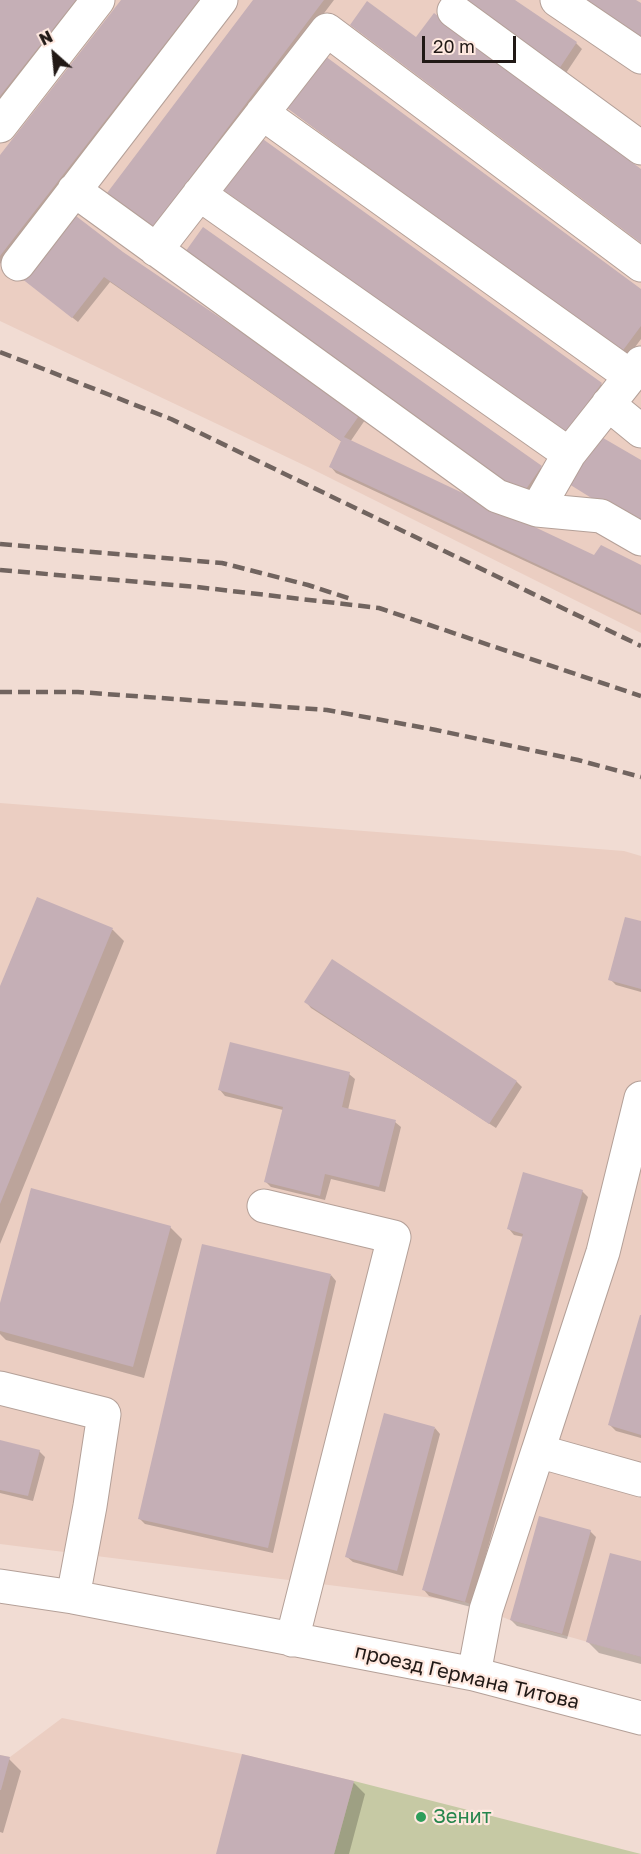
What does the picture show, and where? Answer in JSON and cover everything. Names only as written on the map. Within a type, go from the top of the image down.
[{"type":"street","points":[[0,126],[98,0]]},
{"type":"street","points":[[18,264],[221,0]]},
{"type":"street","points":[[557,0],[641,57]]},
{"type":"street","points":[[454,11],[641,148]]},
{"type":"street","points":[[156,250],[327,30],[641,265]]},
{"type":"street","points":[[262,113],[635,370],[569,454],[537,510]]},
{"type":"street","points":[[74,190],[497,496],[537,510],[601,516],[641,539]]},
{"type":"street","points":[[199,194],[569,454]]},
{"type":"street","points":[[608,404],[641,431]]},
{"type":"street","points":[[474,1674],[486,1610],[603,1252],[641,1098]]},
{"type":"street","points":[[264,1206],[394,1237],[292,1640]]},
{"type":"street","points":[[0,1388],[104,1414],[73,1597]]},
{"type":"street","points":[[538,1451],[641,1480]]},
{"type":"street","name":"проезд Германа Титова","points":[[0,1586],[73,1597],[474,1674],[641,1718]]},
{"type":"shaded area","points":[[0,0],[641,0],[641,633],[310,468],[0,321]]},
{"type":"shaded area","points":[[0,803],[624,851],[641,856],[641,1657],[510,1620],[465,1602],[0,1544]]},
{"type":"shaded area","points":[[62,1718],[242,1754],[354,1781],[334,1854],[0,1854],[0,1755],[10,1757]]},
{"type":"green space","name":"Зенит","points":[[354,1781],[641,1854],[334,1854]]},
{"type":"building","points":[[0,0],[76,0],[0,96]]},
{"type":"building","points":[[121,0],[199,0],[0,256],[0,155]]},
{"type":"building","points":[[253,0],[324,0],[150,231],[104,197]]},
{"type":"building","points":[[452,0],[515,0],[577,42],[557,72]]},
{"type":"building","points":[[582,0],[636,0],[641,3],[641,40]]},
{"type":"building","points":[[367,1],[416,37],[434,13],[641,169],[641,243],[350,25]]},
{"type":"building","points":[[325,56],[641,289],[641,326],[621,353],[287,108]]},
{"type":"building","points":[[260,137],[602,383],[564,435],[222,189]]},
{"type":"building","points":[[72,213],[123,252],[361,413],[344,437],[594,555],[601,545],[641,565],[641,613],[329,467],[341,441],[104,277],[72,318],[21,278]]},
{"type":"building","points":[[203,227],[542,466],[522,495],[183,255]]},
{"type":"building","points":[[598,435],[641,460],[641,529],[569,484]]},
{"type":"building","points":[[37,897],[113,928],[0,1204],[0,986]]},
{"type":"building","points":[[625,917],[641,921],[641,989],[608,980]]},
{"type":"building","points":[[332,959],[517,1081],[489,1124],[304,1002]]},
{"type":"building","points":[[230,1042],[350,1072],[342,1107],[396,1120],[379,1187],[325,1174],[320,1196],[264,1182],[283,1107],[218,1090]]},
{"type":"building","points":[[523,1172],[583,1190],[465,1602],[422,1590],[523,1234],[507,1229]]},
{"type":"building","points":[[31,1188],[171,1226],[133,1367],[0,1331],[0,1303]]},
{"type":"building","points":[[202,1244],[331,1274],[268,1548],[138,1519]]},
{"type":"building","points":[[641,1315],[641,1435],[608,1425]]},
{"type":"building","points":[[384,1413],[435,1427],[397,1571],[345,1557]]},
{"type":"building","points":[[0,1440],[40,1450],[28,1496],[0,1490]]},
{"type":"building","points":[[539,1516],[591,1530],[562,1634],[510,1620]]},
{"type":"building","points":[[610,1553],[641,1561],[641,1657],[586,1642]]},
{"type":"building","points":[[242,1754],[354,1781],[334,1854],[216,1854]]},
{"type":"building","points":[[0,1755],[10,1757],[1,1790],[0,1790]]},
{"type":"railway","points":[[0,352],[171,419],[641,646]]},
{"type":"railway","points":[[0,544],[222,563],[308,585],[351,599]]},
{"type":"railway","points":[[0,570],[197,587],[379,608],[641,696]]},
{"type":"railway","points":[[0,692],[78,692],[327,710],[578,760],[641,777]]},
{"type":"place","name":"Зенит","points":[[421,1817]]}]
